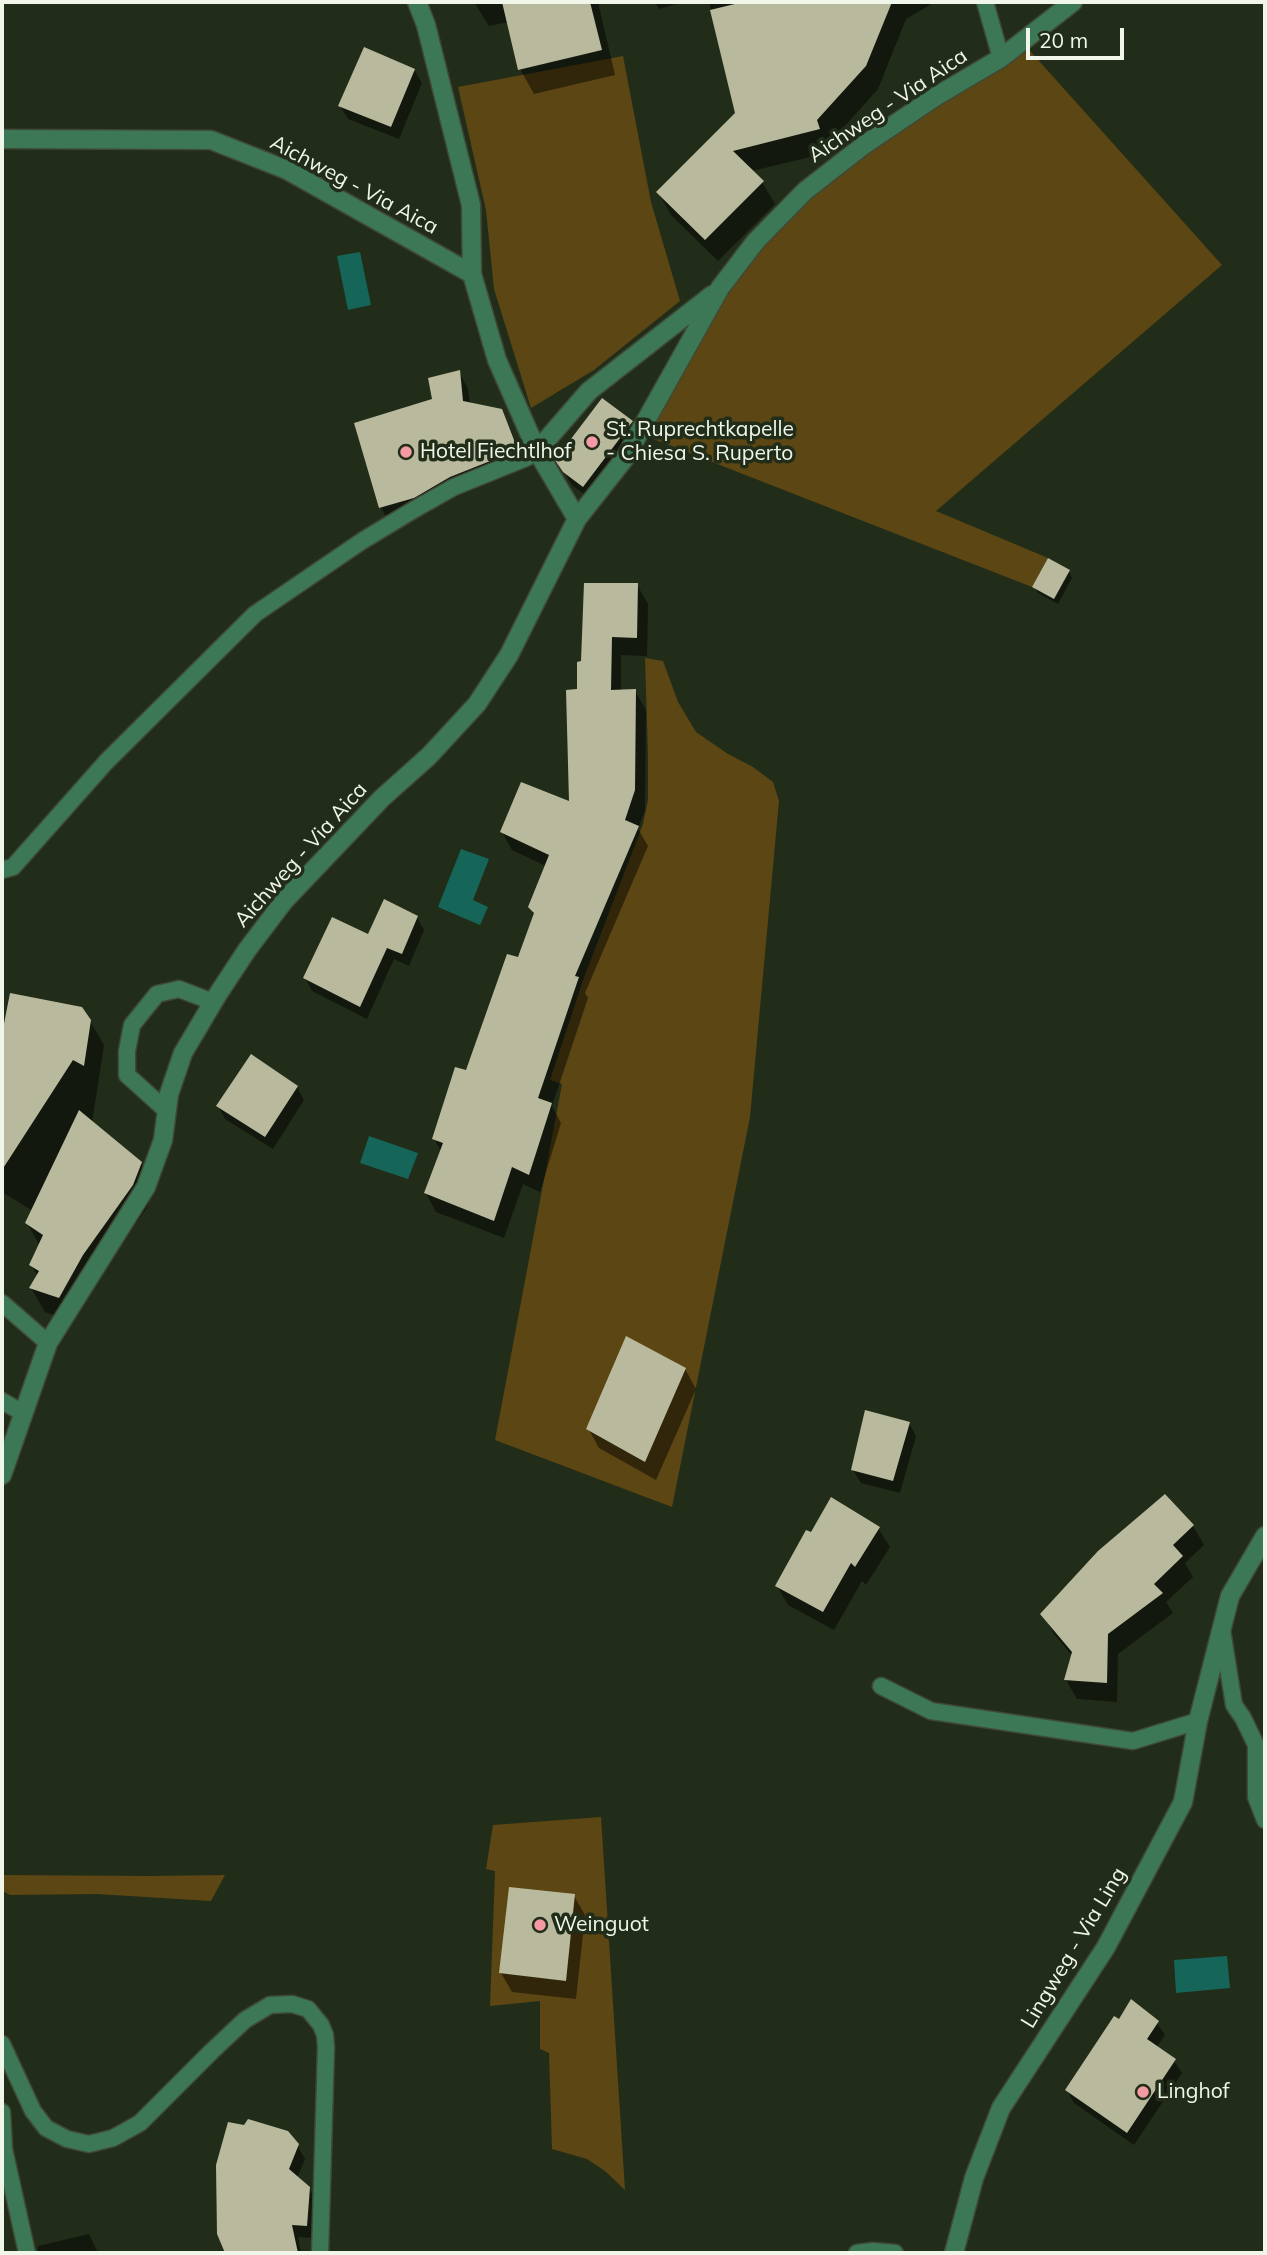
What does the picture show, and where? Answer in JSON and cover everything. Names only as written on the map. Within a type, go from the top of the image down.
[{"type":"street","name":"Aichweg - Via Aica","points":[[417,2],[426,25],[471,205],[472,274],[497,360],[537,452],[577,519]]},
{"type":"street","name":"Aichweg - Via Aica","points":[[2,1475],[48,1343],[146,1187],[163,1140],[169,1094],[183,1053],[213,1002],[284,901],[382,797],[429,756],[477,704],[509,655],[577,519],[625,458],[720,288],[756,241],[805,191],[864,145],[935,97],[1001,58],[1073,2]]},
{"type":"street","name":"Aichweg - Via Aica","points":[[2,139],[211,140],[287,170],[472,274]]},
{"type":"street","name":"Aichweg - Via Aica","points":[[537,452],[589,391],[720,288]]},
{"type":"street","name":"Lingweg - Via Ling","points":[[954,2253],[974,2178],[1001,2108],[1106,1947],[1183,1802],[1198,1721],[1230,1596],[1265,1536]]},
{"type":"lane","name":"Aichweg - Via Aica","points":[[985,2],[1001,58]]},
{"type":"lane","name":"Aichweg - Via Aica","points":[[2,870],[13,867],[106,762],[255,614],[362,541],[415,509],[454,487],[537,452]]},
{"type":"lane","points":[[167,1111],[127,1075],[127,1051],[132,1026],[157,994],[179,989],[213,1002]]},
{"type":"lane","points":[[2,1303],[48,1343]]},
{"type":"lane","points":[[2,1401],[23,1413]]},
{"type":"lane","name":"Lingweg - Via Ling","points":[[1222,1627],[1234,1705],[1261,1749],[1256,1797],[1265,1820]]},
{"type":"lane","points":[[881,1685],[931,1711],[1133,1741],[1198,1721]]},
{"type":"lane","points":[[2,2044],[33,2111],[46,2128],[66,2139],[89,2144],[113,2138],[140,2123],[245,2020],[270,2006],[292,2004],[308,2009],[326,2035],[320,2253]]},
{"type":"lane","points":[[2,2112],[4,2149],[27,2253]]},
{"type":"lane","points":[[857,2253],[895,2253]]},
{"type":"shaded area","points":[[1022,42],[1222,265],[936,511],[1048,558],[1032,587],[638,433],[720,288],[805,191]]},
{"type":"shaded area","points":[[623,56],[651,202],[680,301],[594,370],[531,408],[494,289],[486,210],[458,87]]},
{"type":"shaded area","points":[[645,658],[663,661],[678,702],[696,732],[773,782],[779,801],[750,1117],[672,1507],[495,1440],[562,1084],[550,1080],[583,980],[643,824],[648,800]]},
{"type":"shaded area","points":[[601,1817],[625,2190],[587,2159],[552,2149],[549,2053],[540,2049],[540,2001],[490,2006],[495,1871],[486,1869],[493,1825]]},
{"type":"shaded area","points":[[2,1875],[225,1875],[211,1901],[97,1894],[10,1895],[2,1891]]},
{"type":"water","points":[[360,252],[371,305],[348,310],[337,256]]},
{"type":"water","points":[[461,849],[489,859],[473,900],[488,907],[480,925],[438,907]]},
{"type":"water","points":[[369,1136],[418,1153],[408,1179],[360,1163]]},
{"type":"water","points":[[1227,1956],[1230,1988],[1176,1993],[1174,1960]]},
{"type":"building","points":[[502,2],[590,2],[602,50],[518,70]]},
{"type":"building","points":[[743,2],[892,2],[866,66],[817,120],[820,129],[733,151],[764,181],[705,240],[656,192],[735,113],[710,10]]},
{"type":"building","points":[[364,47],[415,69],[391,127],[338,106]]},
{"type":"building","points":[[460,370],[463,401],[502,409],[518,450],[450,477],[414,498],[379,508],[354,423],[432,399],[428,378]]},
{"type":"building","name":"St. Ruprechtkapelle - Chiesa S. Ruperto","points":[[602,398],[633,421],[583,487],[563,472],[555,460]]},
{"type":"building","points":[[1048,558],[1070,570],[1054,599],[1032,587]]},
{"type":"building","points":[[584,583],[638,583],[637,638],[612,637],[611,690],[636,689],[635,790],[625,820],[639,826],[575,976],[579,977],[538,1098],[552,1103],[529,1175],[512,1167],[494,1221],[424,1193],[443,1143],[432,1139],[455,1067],[466,1070],[507,954],[518,957],[534,913],[528,907],[549,855],[500,832],[521,782],[569,801],[566,690],[577,689],[577,662],[581,661]]},
{"type":"building","points":[[384,899],[418,916],[402,954],[387,948],[360,1007],[303,978],[332,917],[368,934]]},
{"type":"building","points":[[10,993],[82,1007],[91,1020],[84,1066],[73,1060],[2,1170],[2,1034]]},
{"type":"building","points":[[251,1054],[298,1086],[265,1137],[216,1106]]},
{"type":"building","points":[[79,1110],[142,1162],[133,1185],[83,1255],[59,1298],[29,1288],[39,1271],[29,1265],[43,1235],[25,1223]]},
{"type":"building","points":[[626,1336],[686,1368],[645,1462],[586,1429]]},
{"type":"building","points":[[865,1410],[910,1422],[893,1481],[851,1470]]},
{"type":"building","points":[[1165,1494],[1194,1525],[1173,1545],[1183,1556],[1154,1584],[1163,1593],[1108,1634],[1107,1683],[1064,1680],[1072,1652],[1040,1614],[1098,1551]]},
{"type":"building","points":[[831,1497],[880,1527],[855,1567],[851,1563],[823,1612],[775,1586],[806,1530],[811,1532]]},
{"type":"building","points":[[509,1887],[575,1894],[566,1981],[499,1973]]},
{"type":"building","points":[[1131,1999],[1159,2021],[1147,2039],[1176,2059],[1127,2133],[1065,2090],[1114,2016],[1119,2019]]},
{"type":"building","points":[[248,2119],[288,2131],[299,2144],[289,2169],[310,2187],[307,2226],[292,2225],[298,2253],[225,2253],[217,2234],[216,2165],[228,2122],[244,2125]]},
{"type":"place","name":"St. Ruprechtkapelle - Chiesa S. Ruperto","points":[[592,442]]},
{"type":"place","name":"Hotel Fiechtlhof","points":[[406,452]]},
{"type":"place","name":"Weinguot","points":[[540,1925]]},
{"type":"place","name":"Linghof","points":[[1143,2092]]}]
